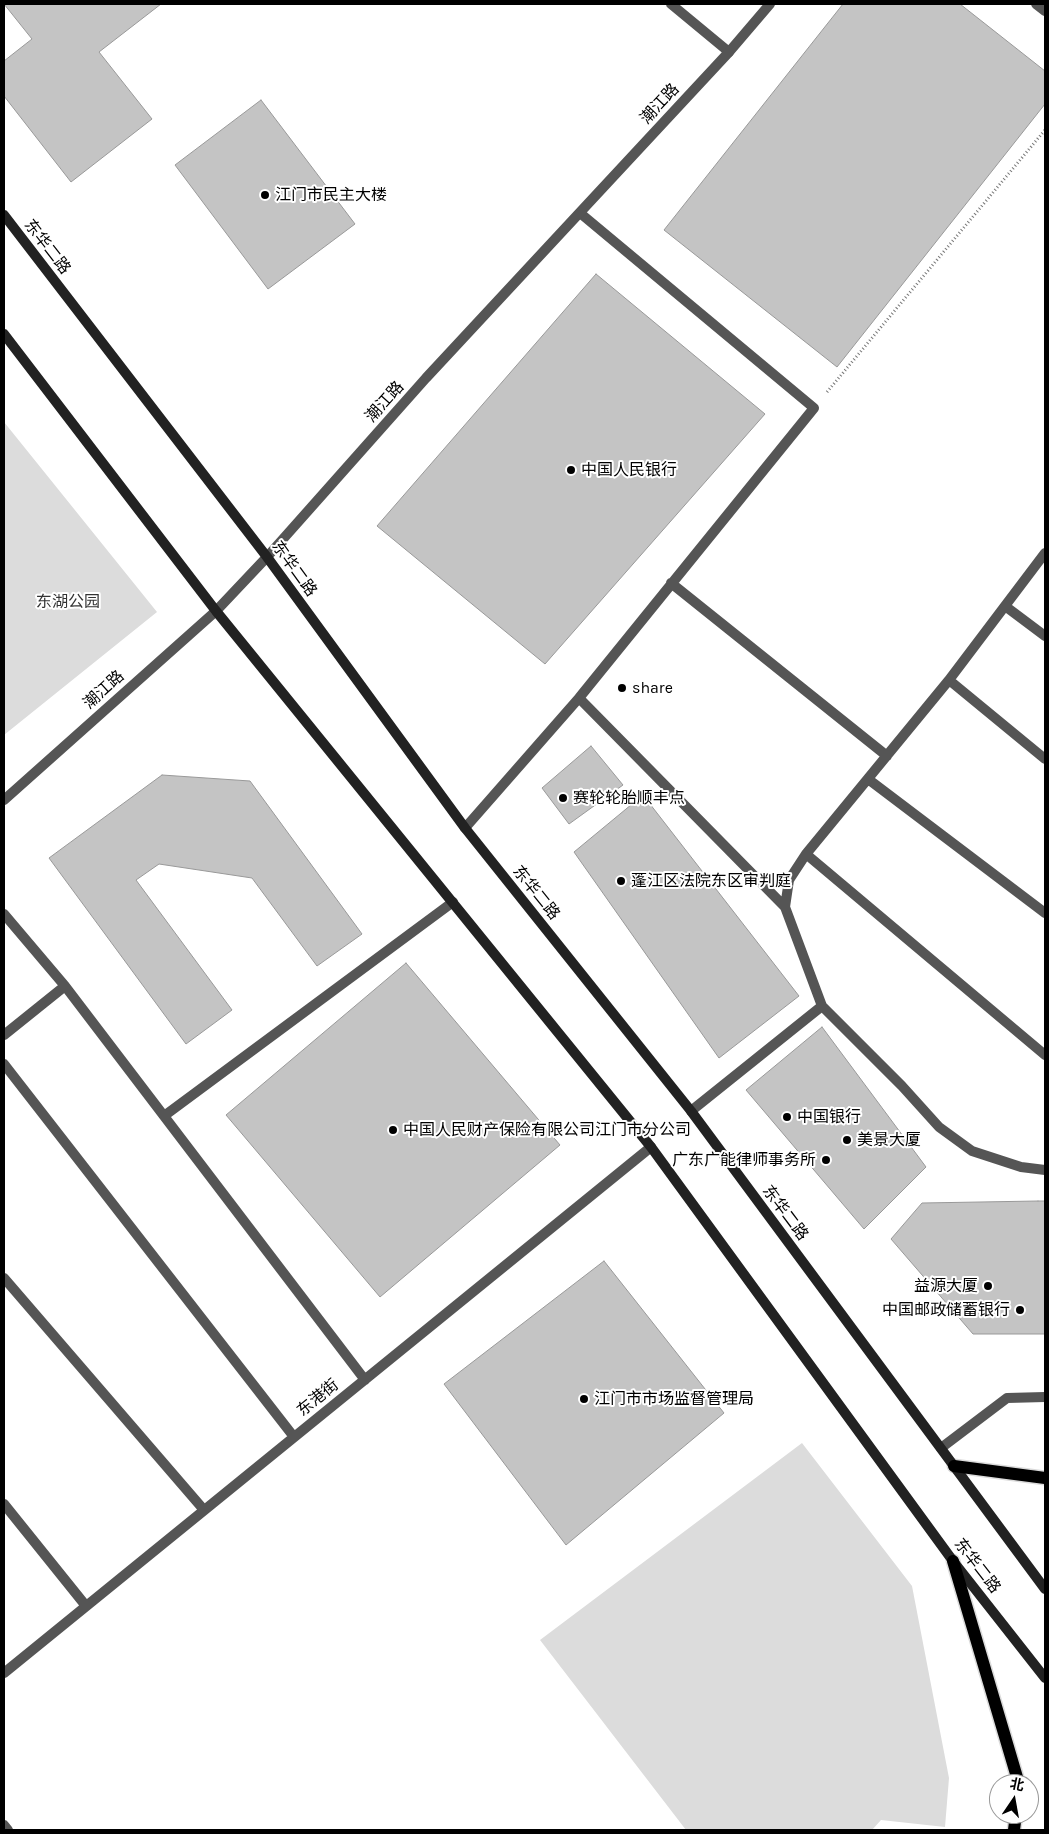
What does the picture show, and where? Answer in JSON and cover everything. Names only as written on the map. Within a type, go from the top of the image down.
[{"type":"main road","name":"东华二路","points":[[4,215],[267,557],[465,828],[691,1111],[1045,1589]]},
{"type":"main road","name":"东华二路","points":[[4,334],[216,611],[651,1147],[953,1560],[1045,1678]]},
{"type":"main road","points":[[954,1466],[1045,1478]]},
{"type":"main road","points":[[953,1560],[1017,1774]]},
{"type":"street","points":[[671,4],[729,52]]},
{"type":"street","name":"潮江路","points":[[4,800],[216,611],[267,557],[426,378],[729,52],[770,4]]},
{"type":"street","points":[[1036,4],[1045,11]]},
{"type":"street","points":[[465,828],[579,698],[814,408],[580,213]]},
{"type":"street","points":[[785,907],[789,880],[806,854],[949,680],[1045,553]]},
{"type":"street","points":[[671,583],[887,756]]},
{"type":"street","points":[[1005,606],[1045,636]]},
{"type":"street","points":[[949,680],[1045,759]]},
{"type":"street","points":[[579,698],[785,907],[822,1006],[902,1086],[939,1127],[972,1151],[1021,1167],[1045,1170]]},
{"type":"street","points":[[868,778],[1045,913]]},
{"type":"street","points":[[806,854],[1045,1055]]},
{"type":"street","points":[[164,1116],[452,902]]},
{"type":"street","points":[[4,914],[65,986],[365,1380]]},
{"type":"street","points":[[4,1035],[65,986]]},
{"type":"street","points":[[691,1111],[822,1006]]},
{"type":"street","points":[[4,1064],[294,1437]]},
{"type":"street","name":"东港街","points":[[4,1673],[651,1147]]},
{"type":"street","points":[[4,1278],[204,1510]]},
{"type":"street","points":[[941,1448],[1007,1398],[1045,1397]]},
{"type":"street","points":[[4,1504],[86,1606]]},
{"type":"street","points":[[4,1825],[8,1830]]},
{"type":"path","points":[[814,408],[1045,130]]},
{"type":"green space","name":"东湖公园","points":[[4,422],[157,612],[4,735]]},
{"type":"green space","points":[[802,1443],[912,1586],[949,1778],[945,1827],[881,1820],[872,1830],[686,1830],[540,1640]]},
{"type":"building","points":[[4,4],[161,4],[99,52],[152,119],[71,182],[4,96],[4,61],[32,39]]},
{"type":"building","points":[[843,4],[960,4],[1045,71],[1045,104],[837,367],[664,230]]},
{"type":"building","name":"江门市民主大楼","points":[[261,100],[355,224],[268,289],[175,165]]},
{"type":"building","name":"中国人民银行","points":[[596,274],[765,414],[545,664],[377,526]]},
{"type":"building","points":[[591,746],[623,785],[569,824],[542,788]]},
{"type":"building","points":[[162,775],[250,781],[362,934],[317,966],[252,878],[159,864],[136,880],[232,1010],[186,1044],[49,858]]},
{"type":"building","points":[[643,795],[799,996],[719,1058],[574,852]]},
{"type":"building","name":"中国人民财产保险有限公司江门市分公司","points":[[406,963],[560,1145],[380,1297],[226,1115]]},
{"type":"building","name":"美景大厦","points":[[822,1027],[926,1167],[864,1229],[746,1090]]},
{"type":"building","name":"益源大厦","points":[[1045,1201],[1045,1334],[973,1334],[891,1239],[922,1203]]},
{"type":"building","name":"江门市市场监督管理局","points":[[604,1261],[724,1413],[566,1545],[444,1384]]},
{"type":"place","name":"江门市民主大楼","points":[[265,195]]},
{"type":"place","name":"中国人民银行","points":[[571,470]]},
{"type":"place","name":"share","points":[[622,688]]},
{"type":"place","name":"赛轮轮胎顺丰点","points":[[563,798]]},
{"type":"place","name":"蓬江区法院东区审判庭","points":[[621,881]]},
{"type":"place","name":"中国银行","points":[[787,1117]]},
{"type":"place","name":"中国人民财产保险有限公司江门市分公司","points":[[393,1130]]},
{"type":"place","name":"美景大厦","points":[[847,1140]]},
{"type":"place","name":"广东广能律师事务所","points":[[826,1160]]},
{"type":"place","name":"益源大厦","points":[[988,1286]]},
{"type":"place","name":"中国邮政储蓄银行","points":[[1020,1310]]},
{"type":"place","name":"江门市市场监督管理局","points":[[584,1399]]}]
